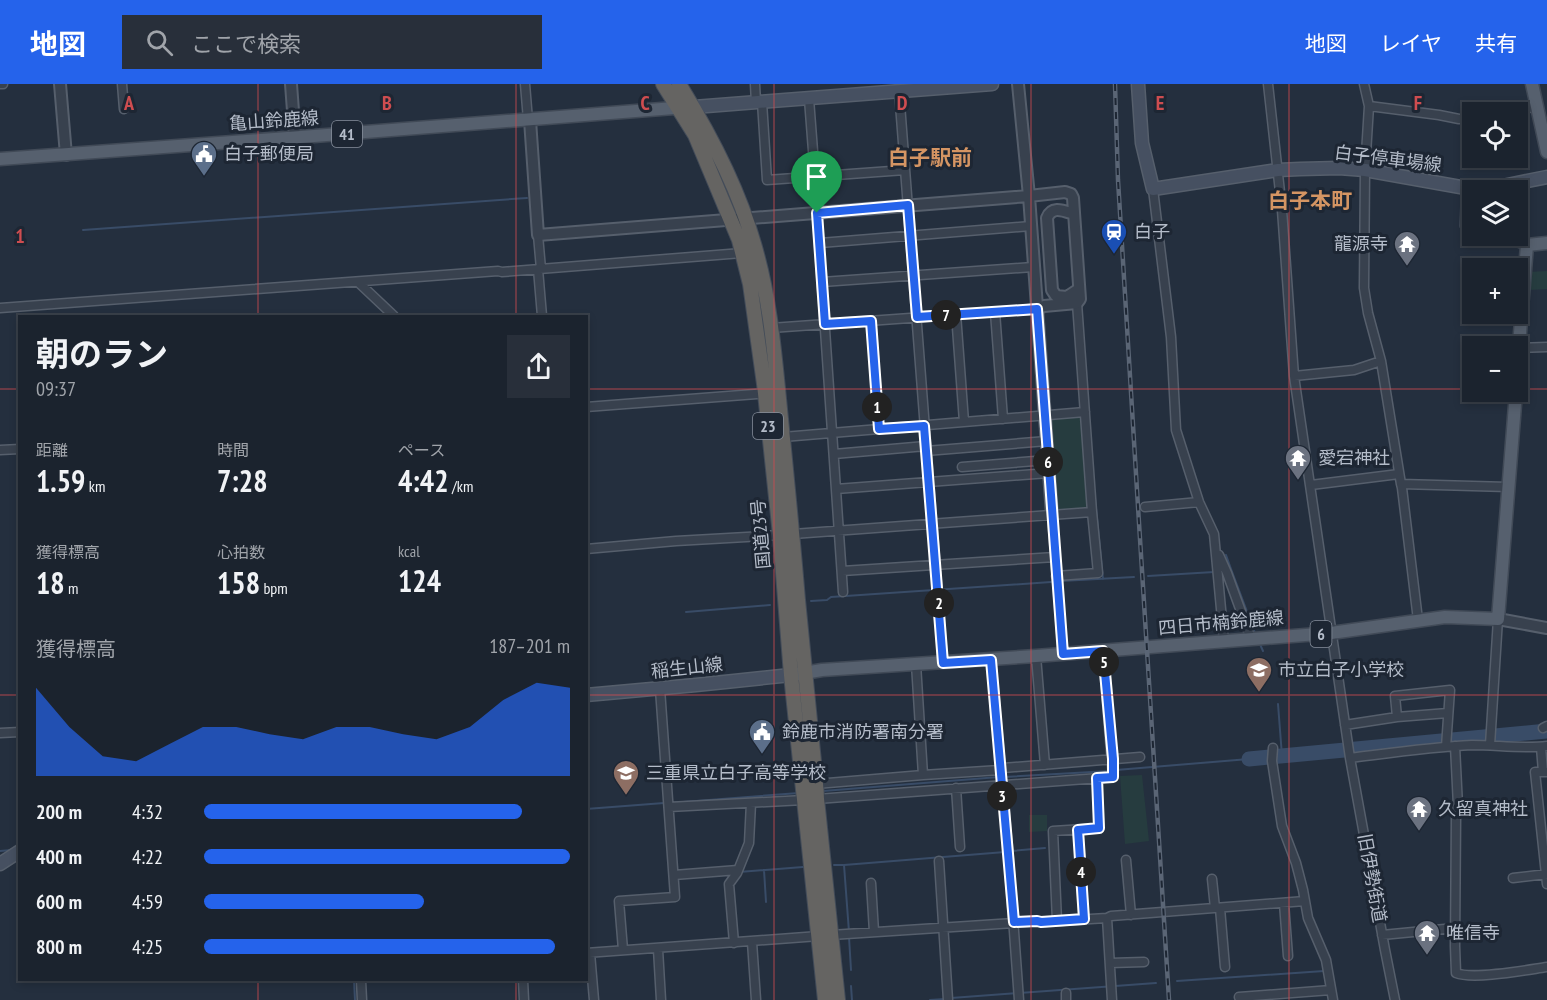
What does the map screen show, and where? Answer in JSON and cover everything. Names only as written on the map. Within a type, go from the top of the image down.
[{"type":"highway","name":"国道23号","points":[[663,84],[695,135],[742,253],[783,437],[786,534]]},
{"type":"highway","name":"国道23号","points":[[679,84],[718,151],[746,218],[763,278],[771,328],[772,393],[810,793],[837,935],[838,1000]]},
{"type":"highway","name":"国道23号","points":[[825,1000],[837,935]]},
{"type":"main road","points":[[694,107],[809,99],[901,89],[992,84]]},
{"type":"main road","points":[[1138,84],[1142,143],[1153,189]]},
{"type":"main road","points":[[1532,84],[1547,152]]},
{"type":"main road","name":"亀山鈴鹿線","points":[[0,159],[694,107]]},
{"type":"main road","name":"白子停車場線","points":[[1153,189],[1278,170],[1339,168],[1365,170],[1462,187]]},
{"type":"main road","name":"白子停車場線","points":[[1528,181],[1547,177]]},
{"type":"main road","points":[[1528,245],[1547,243]]},
{"type":"main road","points":[[1520,336],[1527,246]]},
{"type":"main road","points":[[1498,619],[1515,402]]},
{"type":"main road","name":"四日市楠鈴鹿線","points":[[798,674],[822,670],[991,660],[1331,633],[1418,620],[1457,617],[1498,619]]},
{"type":"main road","name":"稲生山線","points":[[588,695],[798,674]]},
{"type":"main road","points":[[0,864],[16,854]]},
{"type":"street","points":[[60,84],[66,155]]},
{"type":"street","points":[[122,84],[124,110]]},
{"type":"street","points":[[291,84],[295,138]]},
{"type":"street","points":[[525,84],[538,235],[542,315]]},
{"type":"street","points":[[755,84],[767,180],[905,170]]},
{"type":"street","points":[[1018,84],[1029,196],[1063,654]]},
{"type":"street","name":"旧伊勢街道","points":[[1268,84],[1278,170],[1294,376],[1350,757],[1395,1000]]},
{"type":"street","points":[[1364,84],[1369,106],[1365,170],[1364,288],[1368,313],[1381,360],[1402,488],[1418,620]]},
{"type":"street","points":[[901,89],[905,170],[943,663]]},
{"type":"street","points":[[809,99],[843,592]]},
{"type":"street","points":[[1369,106],[1462,119]]},
{"type":"street","points":[[1528,108],[1537,106]]},
{"type":"street","points":[[1153,189],[1171,336],[1176,430],[1199,502],[1214,534],[1222,570],[1251,639]]},
{"type":"street","points":[[538,235],[1068,192],[1073,198],[1080,299],[1077,303],[1098,573],[1057,579]]},
{"type":"street","points":[[1074,214],[1058,210],[1051,211],[1048,215],[1052,290],[1056,296],[1067,297],[1079,289]]},
{"type":"street","points":[[819,243],[1031,226]]},
{"type":"street","points":[[0,308],[742,253]]},
{"type":"street","points":[[822,282],[1033,267]]},
{"type":"street","points":[[358,282],[393,315]]},
{"type":"street","points":[[771,328],[1037,309],[1044,306],[1077,303]]},
{"type":"street","points":[[995,312],[1003,419]]},
{"type":"street","points":[[956,314],[964,422]]},
{"type":"street","points":[[871,321],[879,429]]},
{"type":"street","points":[[1528,348],[1547,347]]},
{"type":"street","points":[[1294,376],[1354,370],[1381,360]]},
{"type":"street","points":[[588,406],[772,393]]},
{"type":"street","points":[[783,437],[1085,412]]},
{"type":"street","points":[[834,454],[1047,441]]},
{"type":"street","points":[[0,450],[18,449]]},
{"type":"street","points":[[962,467],[1048,460]]},
{"type":"street","points":[[836,489],[1049,473]]},
{"type":"street","points":[[1311,485],[1399,474]]},
{"type":"street","points":[[1401,484],[1508,487]]},
{"type":"street","points":[[1145,507],[1199,502]]},
{"type":"street","points":[[588,549],[1092,512]]},
{"type":"street","points":[[842,572],[1055,556]]},
{"type":"street","points":[[1222,570],[1224,641]]},
{"type":"street","points":[[1490,744],[1498,619],[1547,628]]},
{"type":"street","points":[[810,793],[956,788],[1113,777],[1103,651]]},
{"type":"street","points":[[1036,656],[1045,765]]},
{"type":"street","points":[[991,660],[1019,996]]},
{"type":"street","points":[[916,664],[923,775]]},
{"type":"street","points":[[623,950],[619,901],[675,897],[660,689]]},
{"type":"street","points":[[1396,717],[1395,696],[1450,690],[1446,735],[1450,746],[1458,806],[1456,816],[1456,973],[1491,975],[1547,967]]},
{"type":"street","points":[[1345,725],[1396,717],[1448,713]]},
{"type":"street","points":[[0,733],[18,732]]},
{"type":"street","points":[[1350,757],[1450,746],[1490,744],[1516,747],[1544,746],[1545,772],[1535,772],[1547,884]]},
{"type":"street","points":[[1273,748],[1272,761],[1282,826],[1296,863],[1308,918],[1326,960],[1333,1000]]},
{"type":"street","points":[[669,807],[751,803],[923,775],[1140,757]]},
{"type":"street","points":[[1057,921],[1053,831],[1099,828],[1097,778]]},
{"type":"street","points":[[956,788],[960,847]]},
{"type":"street","points":[[734,943],[729,884],[738,870],[749,843],[751,803]]},
{"type":"street","points":[[1078,830],[1084,919]]},
{"type":"street","points":[[1126,860],[1131,915]]},
{"type":"street","points":[[939,861],[948,998]]},
{"type":"street","points":[[674,875],[738,870]]},
{"type":"street","points":[[1513,878],[1546,874]]},
{"type":"street","points":[[1212,879],[1225,967]]},
{"type":"street","points":[[871,883],[874,932]]},
{"type":"street","points":[[594,1000],[588,953],[1014,922],[1107,918],[1305,901]]},
{"type":"street","points":[[1284,903],[1288,956]]},
{"type":"street","points":[[1107,918],[1112,1000]]},
{"type":"street","points":[[1382,935],[1455,928]]},
{"type":"street","points":[[752,942],[756,1000]]},
{"type":"street","points":[[658,948],[661,1000]]},
{"type":"street","points":[[1110,963],[1144,962]]},
{"type":"street","points":[[361,981],[362,1000]]},
{"type":"street","points":[[523,981],[524,1000]]},
{"type":"street","points":[[1239,997],[1331,990]]},
{"type":"green space","points":[[1547,271],[1547,289],[1529,290],[1528,272]]},
{"type":"green space","points":[[1080,415],[1083,418],[1088,508],[1060,511],[1056,508],[1050,421],[1053,416]]},
{"type":"green space","points":[[1142,775],[1149,841],[1125,844],[1120,776]]},
{"type":"green space","points":[[1029,815],[1047,815],[1047,831],[1029,832]]},
{"type":"waterway","points":[[83,230],[527,198]]},
{"type":"waterway","points":[[1095,498],[1103,579]]},
{"type":"waterway","points":[[1226,555],[1231,569]]},
{"type":"waterway","points":[[1228,569],[1231,569],[1255,633]]},
{"type":"waterway","points":[[1148,576],[1214,572]]},
{"type":"waterway","points":[[1061,581],[1134,577]]},
{"type":"waterway","points":[[811,601],[827,600],[831,597],[1051,582]]},
{"type":"waterway","points":[[686,612],[770,605]]},
{"type":"waterway","points":[[1259,642],[1263,651]]},
{"type":"waterway","points":[[1278,704],[1282,756]]},
{"type":"waterway","points":[[1249,759],[1547,731]]},
{"type":"waterway","points":[[1116,770],[1249,759]]},
{"type":"waterway","points":[[1005,777],[1110,771]]},
{"type":"waterway","points":[[823,791],[999,777]]},
{"type":"waterway","points":[[670,803],[799,793]]},
{"type":"waterway","points":[[588,809],[664,803]]},
{"type":"waterway","points":[[1011,851],[1045,848]]},
{"type":"waterway","points":[[0,851],[12,850]]},
{"type":"waterway","points":[[849,932],[844,865],[1005,852]]},
{"type":"waterway","points":[[834,865],[843,865]]},
{"type":"waterway","points":[[739,872],[803,867]]},
{"type":"waterway","points":[[764,870],[766,902]]},
{"type":"waterway","points":[[849,937],[851,970]]},
{"type":"waterway","points":[[1177,981],[1324,971]]},
{"type":"waterway","points":[[354,981],[355,1000]]},
{"type":"waterway","points":[[951,998],[1156,983]]},
{"type":"waterway","points":[[851,986],[852,1000]]},
{"type":"waterway","points":[[930,1000],[945,999]]},
{"type":"railway","points":[[1115,84],[1118,180],[1169,1000]]},
{"type":"place","name":"白子郵便局","points":[[204,177]]},
{"type":"place","name":"白子","points":[[1114,255]]},
{"type":"place","name":"龍源寺","points":[[1407,267]]},
{"type":"place","name":"愛宕神社","points":[[1298,481]]},
{"type":"place","name":"市立白子小学校","points":[[1259,693]]},
{"type":"place","name":"鈴鹿市消防署南分署","points":[[762,755]]},
{"type":"place","name":"三重県立白子高等学校","points":[[626,796]]},
{"type":"place","name":"久留真神社","points":[[1419,832]]},
{"type":"place","name":"唯信寺","points":[[1427,956]]},
{"type":"district","name":"白子駅前","points":[[930,158]]},
{"type":"district","name":"白子本町","points":[[1310,201]]},
{"type":"route","points":[[908,205],[917,317],[1037,309],[1063,654],[1103,651],[1113,759],[1113,777],[1097,778],[1099,828],[1078,830],[1084,919],[1014,922],[991,660],[943,663],[924,426],[879,429],[871,321],[825,324],[817,213],[908,205]]}]
